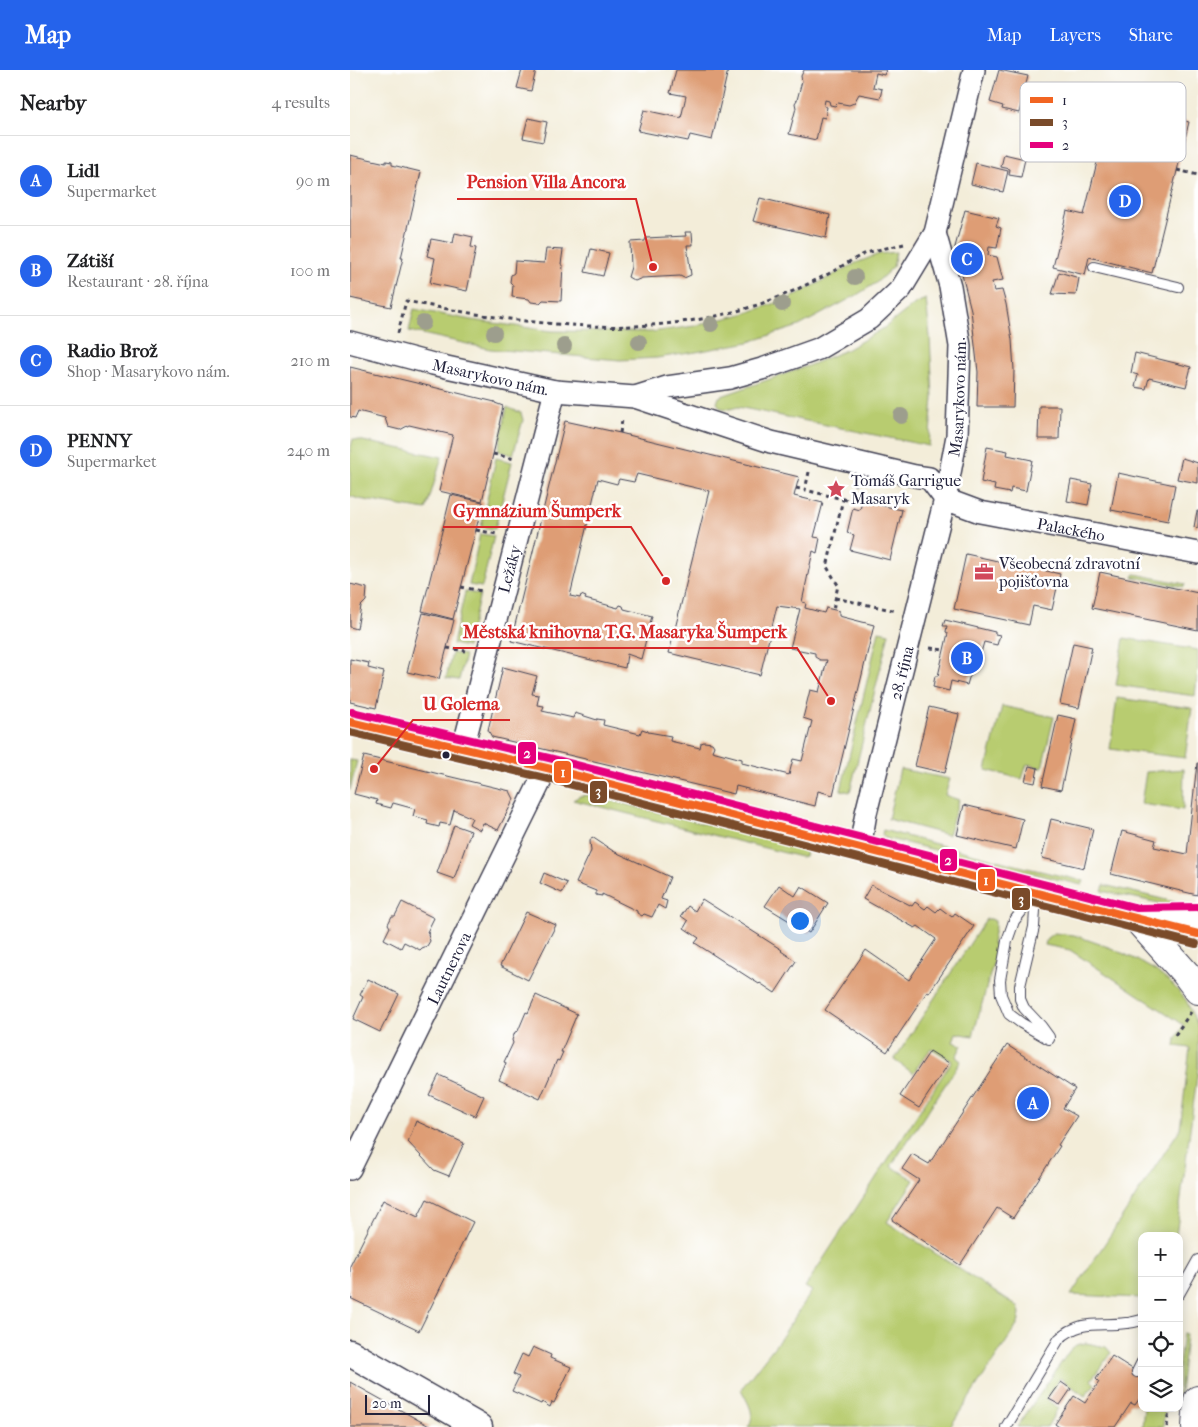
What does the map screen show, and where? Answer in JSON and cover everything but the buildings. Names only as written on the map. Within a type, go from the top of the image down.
[{"type":"main road","points":[[1136,918],[1198,917]]},
{"type":"main road","points":[[1136,918],[1186,974],[1196,999]]},
{"type":"main road","points":[[1196,1427],[1198,1400]]},
{"type":"street","name":"Masarykovo nám.","points":[[635,397],[667,387],[730,378],[818,349],[868,319],[901,289],[934,234],[974,70]]},
{"type":"street","name":"Masarykovo nám.","points":[[934,234],[950,286],[960,346],[957,436],[946,499]]},
{"type":"street","name":"Masarykovo nám.","points":[[350,342],[441,366],[555,391],[635,397],[771,442],[929,478],[946,499]]},
{"type":"street","name":"Ležáky","points":[[463,748],[555,391]]},
{"type":"street","name":"Palackého","points":[[946,499],[980,512],[1198,553]]},
{"type":"street","name":"28. října","points":[[860,848],[866,813],[946,499]]},
{"type":"street","points":[[351,724],[547,768],[1198,934]]},
{"type":"street","name":"Lautnerova","points":[[350,1170],[547,768]]},
{"type":"street","points":[[350,1353],[479,1427]]},
{"type":"lane","points":[[1094,266],[1178,286]]},
{"type":"lane","points":[[1036,893],[1034,927],[1020,986],[1020,999],[1024,1008],[1050,1038],[1021,1023],[1009,1014],[1001,995],[1000,980],[1014,921],[1036,893]]},
{"type":"lane","points":[[1183,1287],[1198,1260]]},
{"type":"lane","points":[[1006,1427],[1059,1339],[1065,1333],[1081,1326],[1125,1324],[1138,1321]]},
{"type":"path","points":[[1177,170],[1198,175]]},
{"type":"path","points":[[398,333],[406,301],[473,315],[577,326],[643,327],[713,318],[755,306],[790,292],[866,253],[909,243]]},
{"type":"path","points":[[620,433],[622,420]]},
{"type":"path","points":[[493,454],[516,460]]},
{"type":"path","points":[[804,490],[809,470]]},
{"type":"path","points":[[796,488],[851,501],[855,483]]},
{"type":"path","points":[[832,610],[838,585],[827,567],[843,499]]},
{"type":"path","points":[[476,530],[498,534]]},
{"type":"path","points":[[460,587],[484,591]]},
{"type":"path","points":[[835,598],[900,612]]},
{"type":"path","points":[[923,646],[944,650]]},
{"type":"path","points":[[447,648],[469,652]]},
{"type":"path","points":[[1175,1035],[1196,999]]},
{"type":"path","points":[[1167,1427],[1169,1412]]},
{"type":"green space","points":[[896,252],[893,267],[876,283],[799,326],[749,342],[696,352],[657,358],[620,360],[490,349],[409,331],[414,309],[471,320],[552,331],[651,332],[695,326],[746,313],[788,299],[856,263],[879,254]]},
{"type":"green space","points":[[926,299],[933,397],[929,446],[738,407],[730,409],[721,408],[717,403],[719,397],[810,365],[846,350],[884,328],[916,303]]},
{"type":"green space","points":[[507,407],[521,413],[523,420],[513,455],[498,451]]},
{"type":"green space","points":[[353,439],[442,457],[426,510],[350,496],[350,451]]},
{"type":"green space","points":[[496,458],[512,462],[495,529],[481,527]]},
{"type":"green space","points":[[480,534],[494,536],[482,587],[469,585]]},
{"type":"green space","points":[[1135,574],[1185,584],[1184,587],[1133,577]]},
{"type":"green space","points":[[465,592],[480,594],[467,647],[453,644]]},
{"type":"green space","points":[[879,631],[889,633],[850,792],[841,790]]},
{"type":"green space","points":[[1124,638],[1198,650],[1195,696],[1116,685]]},
{"type":"green space","points":[[452,653],[465,655],[459,680],[446,678]]},
{"type":"green space","points":[[1117,698],[1192,708],[1185,758],[1110,749]]},
{"type":"green space","points":[[1002,706],[1054,717],[1042,768],[1027,764],[1022,779],[986,770]]},
{"type":"green space","points":[[350,760],[357,761],[350,790]]},
{"type":"green space","points":[[900,769],[950,779],[945,795],[959,800],[948,835],[888,819]]},
{"type":"green space","points":[[1184,769],[1183,810],[1141,804],[1146,772]]},
{"type":"green space","points":[[588,795],[778,840],[806,852],[805,856],[801,857],[573,800],[580,796]]},
{"type":"green space","points":[[883,830],[1084,881],[1082,885],[885,838],[882,834]]},
{"type":"green space","points":[[1104,885],[1187,905],[1169,905],[1102,891]]},
{"type":"green space","points":[[986,919],[995,921],[992,944],[998,946],[973,1036],[956,1033],[953,1042],[962,1045],[956,1057],[961,1061],[891,1166],[914,1180],[887,1222],[1018,1307],[1020,1313],[1018,1324],[950,1427],[748,1427],[752,1417],[741,1389],[781,1338],[812,1291],[805,1287],[952,1061],[931,1048],[913,1073],[894,1060]]},
{"type":"green space","points":[[1054,933],[1074,935],[1111,948],[1156,971],[1173,985],[1186,1000],[1198,1028],[1198,1069],[1177,1232],[1138,1232],[1138,1298],[1071,1295],[1180,1129],[1190,1048],[1175,1046],[1176,1038],[1184,1025],[1070,950],[1045,945],[1047,938]]},
{"type":"green space","points":[[1183,1333],[1186,1334],[1183,1364]]},
{"type":"green space","points":[[1086,1343],[1106,1347],[1111,1353],[1091,1380],[1095,1384],[1085,1396],[1060,1378],[1046,1399],[1058,1408],[1047,1427],[1017,1427],[1070,1350],[1076,1345]]},
{"type":"green space","points":[[1144,1412],[1165,1412],[1163,1427],[1142,1427]]},
{"type":"transit line","name":"2","points":[[352,712],[549,758],[1137,908],[1197,907]]},
{"type":"transit line","name":"1","points":[[350,722],[547,768],[1198,934]]},
{"type":"transit line","name":"3","points":[[350,732],[545,778],[1196,944]]},
{"type":"place","name":"PENNY","points":[[1125,201]]},
{"type":"place","name":"Radio Brož","points":[[967,259]]},
{"type":"place","name":"Pension Villa Ancora","points":[[653,267]]},
{"type":"place","name":"Tomáš Garrigue Masaryk","points":[[836,489]]},
{"type":"place","name":"Všeobecná zdravotní pojišťovna","points":[[984,572]]},
{"type":"place","name":"Gymnázium Šumperk","points":[[666,581]]},
{"type":"place","name":"Zátiší","points":[[967,658]]},
{"type":"place","name":"Městská knihovna T.G. Masaryka Šumperk","points":[[831,701]]},
{"type":"place","name":"U Golema","points":[[374,769]]},
{"type":"place","name":"Lidl","points":[[1033,1103]]}]
